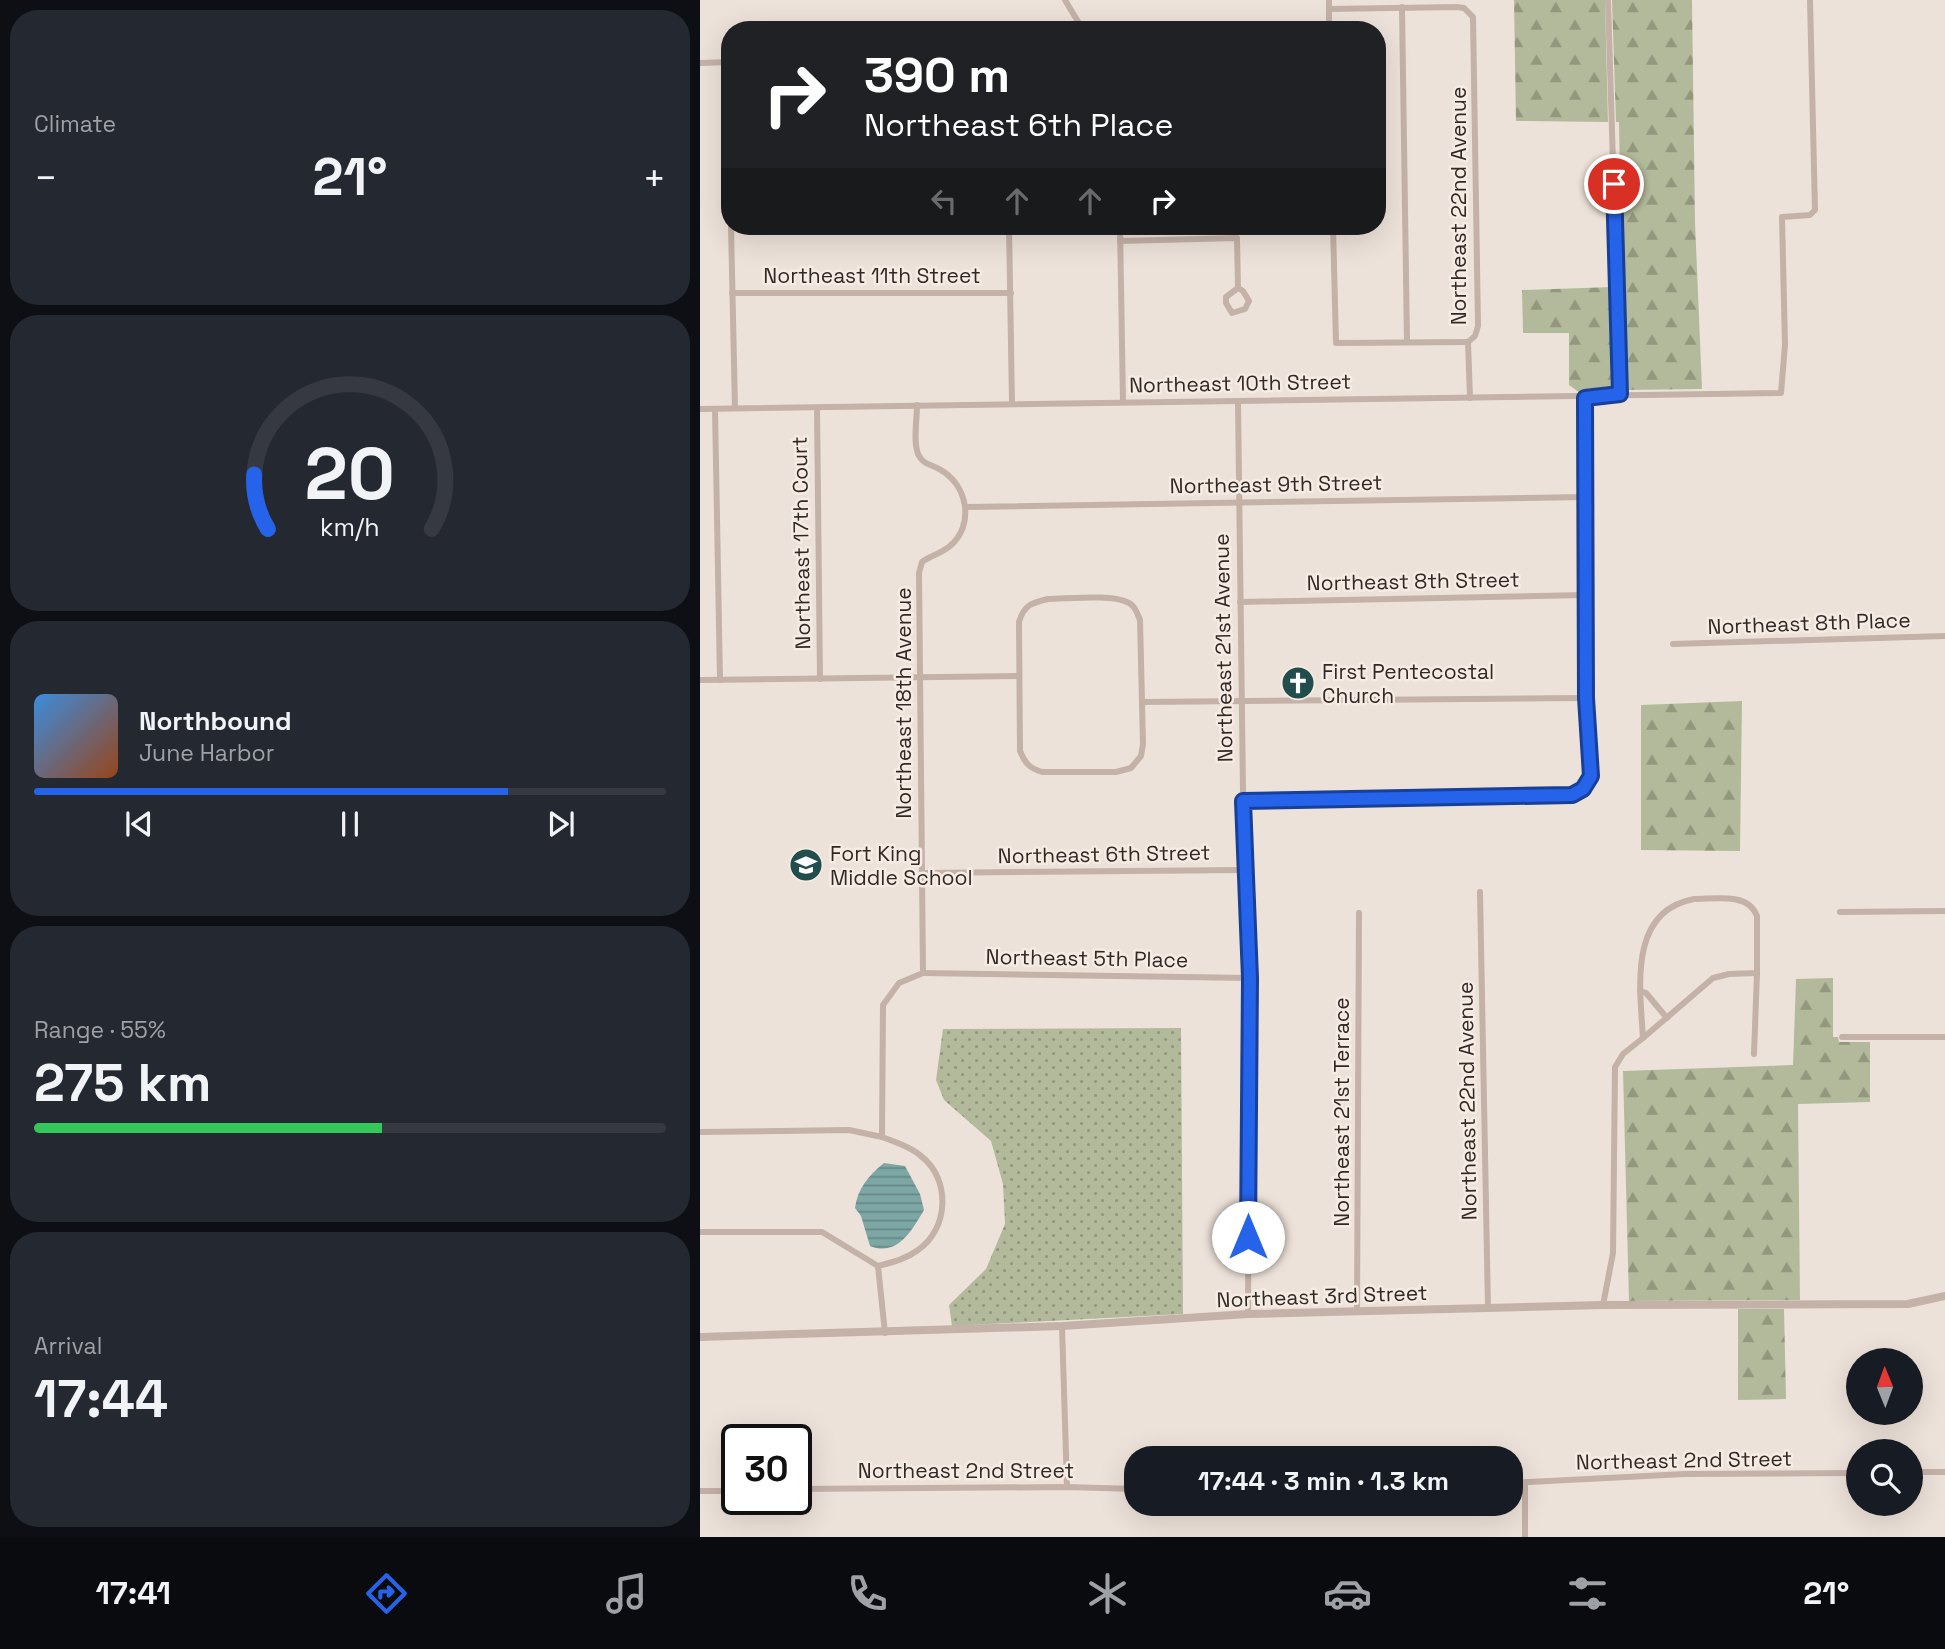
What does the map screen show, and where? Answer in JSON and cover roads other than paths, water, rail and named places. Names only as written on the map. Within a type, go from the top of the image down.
[{"type":"street","points":[[1065,0],[1078,21]]},
{"type":"street","points":[[1329,0],[1329,21]]},
{"type":"street","points":[[1608,0],[1620,394]]},
{"type":"street","name":"Northeast 10th Street","points":[[700,409],[1781,393],[1785,345],[1782,217],[1810,215],[1815,210],[1810,0]]},
{"type":"street","points":[[1329,9],[1402,7],[1407,342]]},
{"type":"street","name":"Northeast 22nd Avenue","points":[[1402,7],[1457,7],[1470,12],[1474,24],[1478,326],[1475,336],[1468,342],[1470,398]]},
{"type":"street","points":[[700,63],[721,62]]},
{"type":"street","points":[[732,235],[735,408]]},
{"type":"street","points":[[1009,235],[1012,403]]},
{"type":"street","points":[[1120,235],[1123,402]]},
{"type":"street","points":[[1333,235],[1336,343],[1468,342]]},
{"type":"street","points":[[1120,240],[1237,238],[1238,288]]},
{"type":"street","name":"Northeast 11th Street","points":[[732,293],[1011,293]]},
{"type":"street","points":[[1243,801],[1572,795],[1583,789],[1591,776],[1586,698],[1585,398]]},
{"type":"street","name":"Northeast 21st Avenue","points":[[1238,401],[1244,870],[1250,978],[1248,1314]]},
{"type":"street","points":[[917,405],[918,453],[925,464],[940,469],[958,486],[967,507]]},
{"type":"street","name":"Northeast 17th Court","points":[[817,408],[820,679]]},
{"type":"street","points":[[715,409],[720,680]]},
{"type":"street","name":"Northeast 9th Street","points":[[967,507],[1587,497]]},
{"type":"street","name":"Northeast 18th Avenue","points":[[923,973],[920,678],[922,562],[949,547],[962,531],[967,507]]},
{"type":"street","name":"Northeast 8th Street","points":[[1240,602],[1587,595]]},
{"type":"street","points":[[1048,599],[1127,602],[1136,609],[1140,620],[1141,756],[1131,768],[1116,772],[1042,772],[1031,768],[1020,751],[1019,676],[1019,622],[1022,611],[1031,603],[1048,599]]},
{"type":"street","name":"Northeast 8th Place","points":[[1673,644],[1945,636]]},
{"type":"street","points":[[700,680],[1019,676]]},
{"type":"street","points":[[1142,702],[1586,698]]},
{"type":"street","name":"Northeast 6th Street","points":[[922,873],[1244,870]]},
{"type":"street","name":"Northeast 22nd Avenue","points":[[1480,892],[1489,1309]]},
{"type":"street","points":[[1643,1038],[1640,969],[1650,928],[1666,909],[1694,899],[1738,899],[1754,909],[1757,916],[1754,1054]]},
{"type":"street","points":[[1840,912],[1945,911]]},
{"type":"street","name":"Northeast 21st Terrace","points":[[1357,1311],[1359,913]]},
{"type":"street","points":[[882,1137],[883,1005],[899,983],[923,973]]},
{"type":"street","name":"Northeast 5th Place","points":[[923,973],[1250,978]]},
{"type":"street","points":[[1603,1305],[1613,1253],[1615,1067],[1623,1054],[1713,978],[1723,974],[1757,974]]},
{"type":"street","points":[[1640,991],[1646,993],[1667,1018]]},
{"type":"street","points":[[1842,1038],[1945,1037]]},
{"type":"street","points":[[700,1132],[849,1130],[882,1137],[922,1156],[936,1173],[943,1190],[939,1224],[921,1249],[902,1260],[878,1266],[822,1231],[700,1232]]},
{"type":"street","points":[[878,1266],[885,1333]]},
{"type":"street","name":"Northeast 3rd Street","points":[[700,1337],[1062,1326],[1248,1314],[1357,1311],[1603,1305],[1908,1304],[1945,1296]]},
{"type":"street","points":[[1062,1326],[1067,1486]]},
{"type":"street","points":[[1923,1472],[1945,1472]]},
{"type":"street","name":"Northeast 2nd Street","points":[[1525,1482],[1685,1474],[1846,1473]]},
{"type":"street","points":[[1525,1482],[1525,1537]]},
{"type":"street","name":"Northeast 2nd Street","points":[[812,1489],[1067,1486],[1124,1488]]},
{"type":"street","points":[[700,1491],[721,1491]]},
{"type":"water","points":[[884,1163],[905,1166],[920,1194],[924,1210],[903,1240],[889,1248],[870,1246],[861,1216],[855,1208],[865,1183]]},
{"type":"place","name":"First Pentecostal Church","points":[[1298,683]]},
{"type":"place","name":"Fort King Middle School","points":[[806,865]]}]
